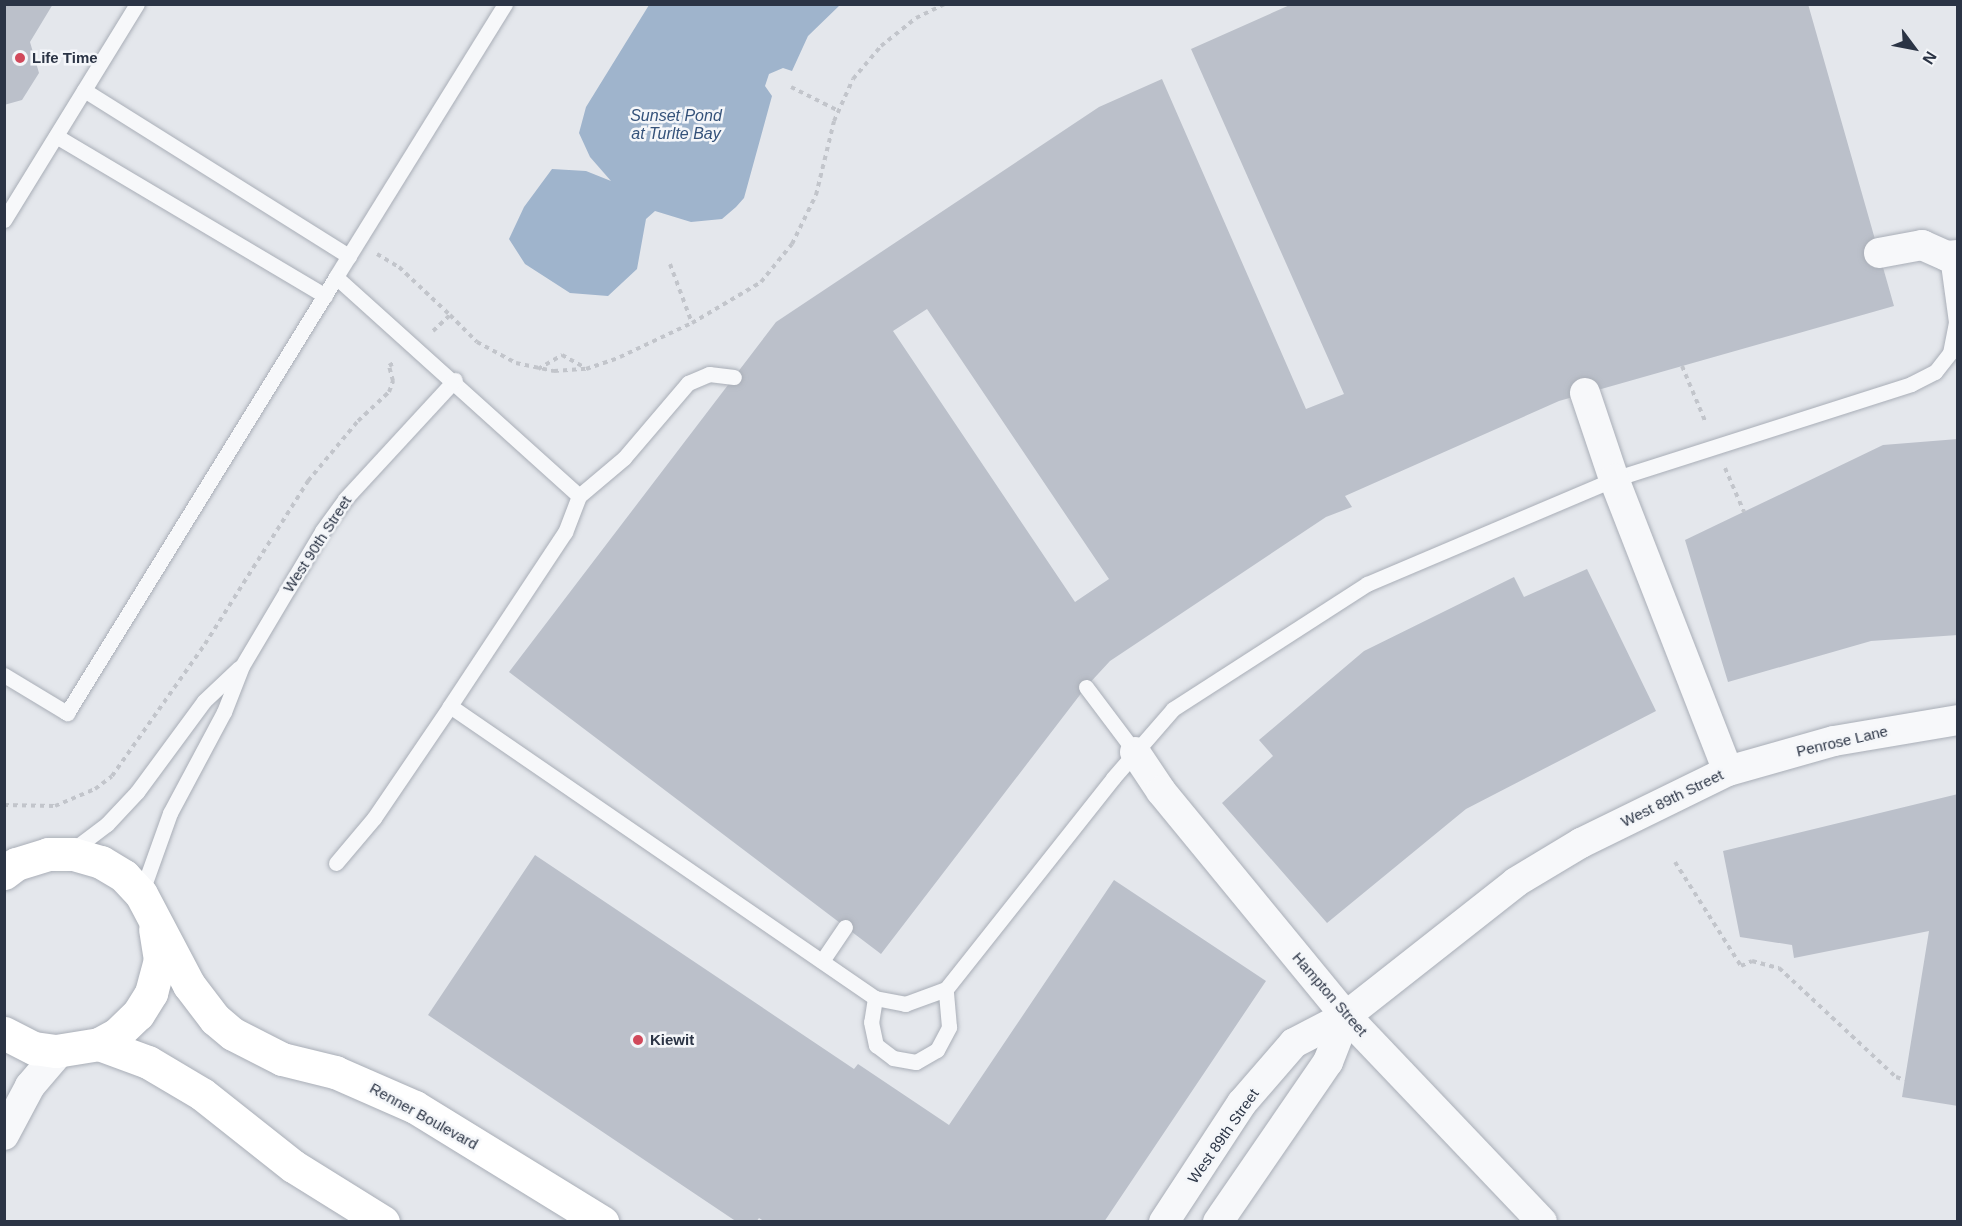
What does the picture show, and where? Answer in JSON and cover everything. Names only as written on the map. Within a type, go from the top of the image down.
[{"type":"main road","points":[[4,854],[57,854]]},
{"type":"main road","points":[[4,873],[16,864],[57,854]]},
{"type":"main road","name":"Renner Boulevard","points":[[57,854],[101,862],[124,876],[147,906],[189,985],[215,1019],[233,1034],[282,1059],[335,1071],[407,1103],[602,1221]]},
{"type":"main road","points":[[4,1034],[34,1048],[60,1051],[99,1044],[117,1034],[138,1014],[152,993],[160,960],[147,906]]},
{"type":"main road","points":[[99,1044],[148,1062],[202,1094],[293,1166],[383,1221]]},
{"type":"street","points":[[1879,254],[1922,245],[1952,255]]},
{"type":"street","name":"West 89th Street","points":[[1164,1221],[1242,1103],[1294,1043],[1346,1016],[1516,882],[1581,843],[1728,771],[1614,479],[1585,393]]},
{"type":"street","name":"Penrose Lane","points":[[1728,771],[1834,741],[1958,720]]},
{"type":"street","name":"Hampton Street","points":[[1135,752],[1161,791],[1346,1016],[1536,1219]]},
{"type":"street","points":[[1218,1221],[1328,1062],[1346,1016]]},
{"type":"street","points":[[4,1135],[30,1086],[60,1051]]},
{"type":"lane","points":[[4,220],[137,4]]},
{"type":"lane","points":[[4,675],[67,714],[505,4]]},
{"type":"lane","points":[[84,90],[348,256]]},
{"type":"lane","points":[[56,136],[326,296]]},
{"type":"lane","points":[[450,705],[875,998],[904,1004],[946,989],[1135,752],[1173,709],[1367,584],[1614,479],[1911,384],[1935,372],[1950,353],[1956,322],[1952,255]]},
{"type":"lane","points":[[336,277],[454,380],[579,496]]},
{"type":"lane","points":[[336,863],[374,818],[565,532],[579,496],[624,458],[688,383],[709,374],[734,377]]},
{"type":"lane","name":"West 90th Street","points":[[147,906],[170,813],[225,712],[242,666],[345,499],[454,380]]},
{"type":"lane","name":"West 90th Street","points":[[57,854],[107,824],[137,792],[204,701],[242,666]]},
{"type":"lane","points":[[1086,687],[1135,752]]},
{"type":"lane","points":[[822,961],[845,927]]},
{"type":"lane","points":[[875,998],[871,1022],[876,1045],[893,1058],[916,1062],[937,1050],[949,1027],[946,989]]},
{"type":"path","points":[[373,252],[399,267],[496,354],[538,369],[586,369],[620,357],[692,323],[761,282],[792,244],[816,195],[839,111],[853,79],[881,46],[916,18],[945,4]]},
{"type":"path","points":[[791,87],[839,111]]},
{"type":"path","points":[[670,264],[692,323]]},
{"type":"path","points":[[433,331],[450,315]]},
{"type":"path","points":[[538,369],[561,355],[586,369]]},
{"type":"path","points":[[4,805],[55,806],[95,789],[112,776],[205,644],[308,481],[358,421],[389,392],[393,381],[389,366],[403,357]]},
{"type":"path","points":[[1675,862],[1741,966],[1752,961],[1779,968],[1896,1077],[1905,1080]]},
{"type":"water","name":"Sunset Pond at Turlte Bay","points":[[649,5],[840,5],[808,36],[792,71],[783,68],[769,74],[765,86],[772,96],[744,198],[736,207],[722,219],[691,222],[655,211],[646,219],[637,269],[608,296],[570,293],[525,264],[509,239],[524,207],[552,169],[586,171],[611,181],[590,157],[579,133],[586,107]]},
{"type":"building","name":"Life Time","points":[[4,4],[53,4],[30,42],[39,73],[22,100],[4,105]]},
{"type":"building","points":[[1292,4],[1808,4],[1894,306],[1559,401],[1345,496],[1352,507],[1326,517],[1110,661],[1086,687],[881,954],[509,672],[776,322],[1099,107],[1162,79],[1306,409],[1344,394],[1191,49]],"holes":[[[927,309],[1109,579],[1075,602],[893,331]]]},
{"type":"building","points":[[1958,439],[1958,635],[1871,641],[1728,682],[1685,540],[1883,445]]},
{"type":"building","points":[[1587,569],[1656,711],[1466,809],[1327,923],[1222,803],[1273,756],[1259,740],[1364,651],[1514,577],[1524,597]]},
{"type":"building","points":[[1958,794],[1958,1106],[1902,1097],[1929,931],[1794,958],[1792,945],[1740,937],[1723,851]]},
{"type":"building","name":"Kiewit","points":[[535,855],[854,1069],[858,1064],[949,1125],[1114,880],[1266,981],[1104,1222],[765,1222],[759,1218],[756,1222],[737,1222],[428,1015]]},
{"type":"place","name":"Life Time","points":[[20,58]]},
{"type":"place","name":"Kiewit","points":[[638,1040]]}]
